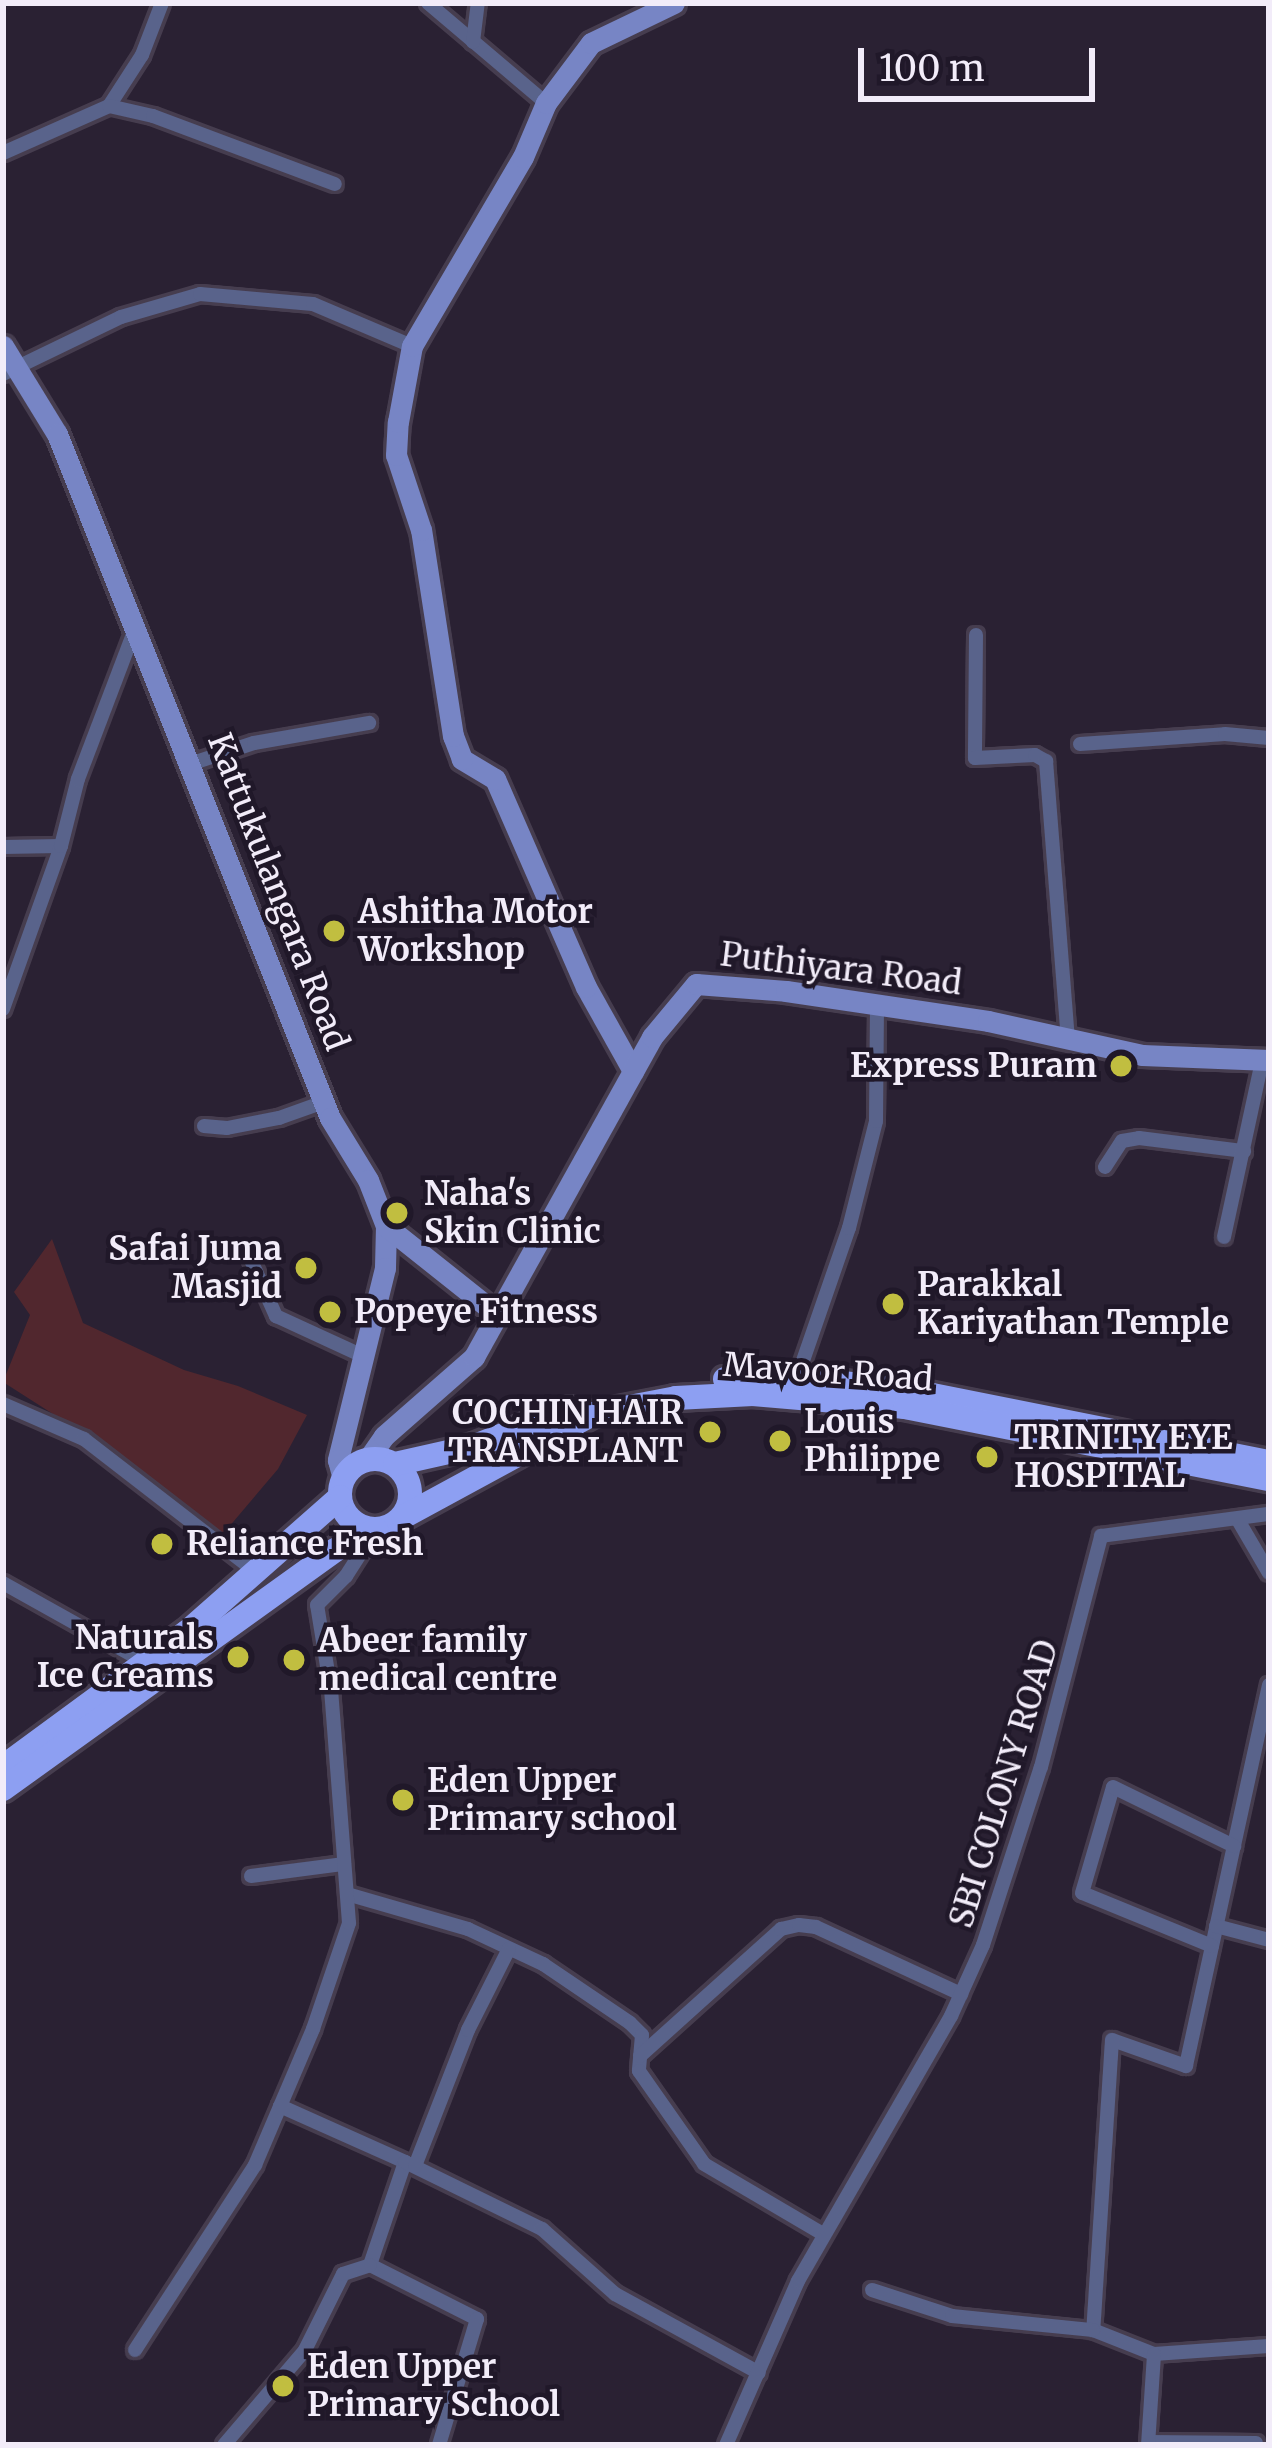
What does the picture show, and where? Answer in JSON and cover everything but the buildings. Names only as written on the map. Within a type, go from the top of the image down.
[{"type":"main road","name":"Mavoor Road","points":[[368,1459],[395,1464],[475,1446],[609,1392],[675,1381],[797,1378],[956,1398],[1269,1462]]},
{"type":"main road","name":"Mavoor Road","points":[[3,1789],[334,1550],[592,1414],[676,1398],[753,1394],[905,1407],[1269,1479]]},
{"type":"main road","points":[[3,1767],[146,1663],[256,1572],[368,1459]]},
{"type":"main road","points":[[395,1464],[410,1486],[403,1517]]},
{"type":"main road","points":[[341,1488],[352,1521],[376,1530]]},
{"type":"street","points":[[3,153],[109,106],[142,55],[162,3]]},
{"type":"street","points":[[428,3],[546,103]]},
{"type":"street","points":[[473,42],[478,3]]},
{"type":"street","points":[[633,1071],[586,988],[495,779],[462,759],[453,736],[421,530],[396,455],[412,346],[523,157],[546,103],[591,43],[674,3]]},
{"type":"street","points":[[109,106],[153,116],[334,184]]},
{"type":"street","points":[[10,372],[121,316],[200,294],[313,304],[412,346]]},
{"type":"street","name":"Kattukulangara Road","points":[[3,346],[10,372],[58,434],[193,763],[324,1102],[368,1180],[386,1226],[385,1268],[338,1460],[341,1488]]},
{"type":"street","points":[[3,1009],[61,845],[78,779],[136,624]]},
{"type":"street","points":[[976,635],[975,758],[1035,755],[1046,761],[1068,1039]]},
{"type":"street","points":[[193,763],[254,743],[369,723]]},
{"type":"street","points":[[1080,744],[1225,734],[1269,738]]},
{"type":"street","points":[[3,847],[61,845]]},
{"type":"street","name":"Puthiyara Road","points":[[368,1459],[384,1436],[473,1358],[652,1037],[696,984],[877,1004],[1142,1054],[1266,1061]]},
{"type":"street","points":[[797,1378],[849,1228],[876,1121],[877,1004]]},
{"type":"street","points":[[1224,1237],[1266,1061]]},
{"type":"street","points":[[204,1126],[279,1118],[324,1102]]},
{"type":"street","points":[[1105,1167],[1122,1141],[1138,1138],[1244,1151]]},
{"type":"street","points":[[386,1226],[498,1316]]},
{"type":"street","points":[[250,1258],[276,1316],[363,1356]]},
{"type":"street","points":[[3,1404],[84,1439],[256,1572]]},
{"type":"street","name":"SBI COLONY ROAD","points":[[726,2445],[823,2234],[961,1994],[1008,1880],[1075,1649],[1101,1536],[1269,1514]]},
{"type":"street","points":[[1238,1520],[1269,1573]]},
{"type":"street","points":[[135,2350],[242,2187],[280,2106],[349,1923],[331,1691],[317,1605],[346,1576],[376,1530]]},
{"type":"street","points":[[3,1583],[146,1663]]},
{"type":"street","points":[[1093,2330],[1112,2040],[1186,2066],[1269,1685]]},
{"type":"street","points":[[1212,1946],[1082,1893],[1113,1787],[1234,1846]]},
{"type":"street","points":[[251,1876],[344,1864]]},
{"type":"street","points":[[347,1894],[468,1929],[543,1964],[630,2023],[642,2035],[639,2071],[704,2164],[823,2234]]},
{"type":"street","points":[[640,2056],[781,1929],[799,1925],[815,1927],[961,1994]]},
{"type":"street","points":[[1216,1926],[1269,1940]]},
{"type":"street","points":[[370,2265],[468,2030],[509,1948]]},
{"type":"street","points":[[280,2106],[542,2229],[614,2294],[759,2373]]},
{"type":"street","points":[[224,2445],[304,2350],[343,2274],[370,2265],[478,2319],[439,2445]]},
{"type":"street","points":[[872,2290],[952,2316],[1093,2330],[1154,2354],[1269,2346]]},
{"type":"street","points":[[1154,2354],[1148,2444],[1256,2444]]},
{"type":"shaded area","points":[[52,1239],[83,1323],[184,1370],[307,1415],[278,1469],[217,1541],[78,1430],[3,1382],[30,1315],[14,1292]]},
{"type":"place","name":"Ashitha Motor Workshop","points":[[334,931]]},
{"type":"place","name":"Express Puram","points":[[1121,1066]]},
{"type":"place","name":"Naha's Skin Clinic","points":[[397,1213]]},
{"type":"place","name":"Safai Juma Masjid","points":[[306,1268]]},
{"type":"place","name":"Parakkal Kariyathan Temple","points":[[893,1304]]},
{"type":"place","name":"Popeye Fitness","points":[[330,1312]]},
{"type":"place","name":"COCHIN HAIR TRANSPLANT","points":[[710,1432]]},
{"type":"place","name":"Louis Philippe","points":[[780,1441]]},
{"type":"place","name":"TRINITY EYE HOSPITAL","points":[[987,1457]]},
{"type":"place","name":"Reliance Fresh","points":[[162,1544]]},
{"type":"place","name":"Naturals Ice Creams","points":[[238,1657]]},
{"type":"place","name":"Abeer family medical centre","points":[[294,1660]]},
{"type":"place","name":"Eden Upper Primary school","points":[[403,1800]]},
{"type":"place","name":"Eden Upper Primary School","points":[[283,2386]]}]
